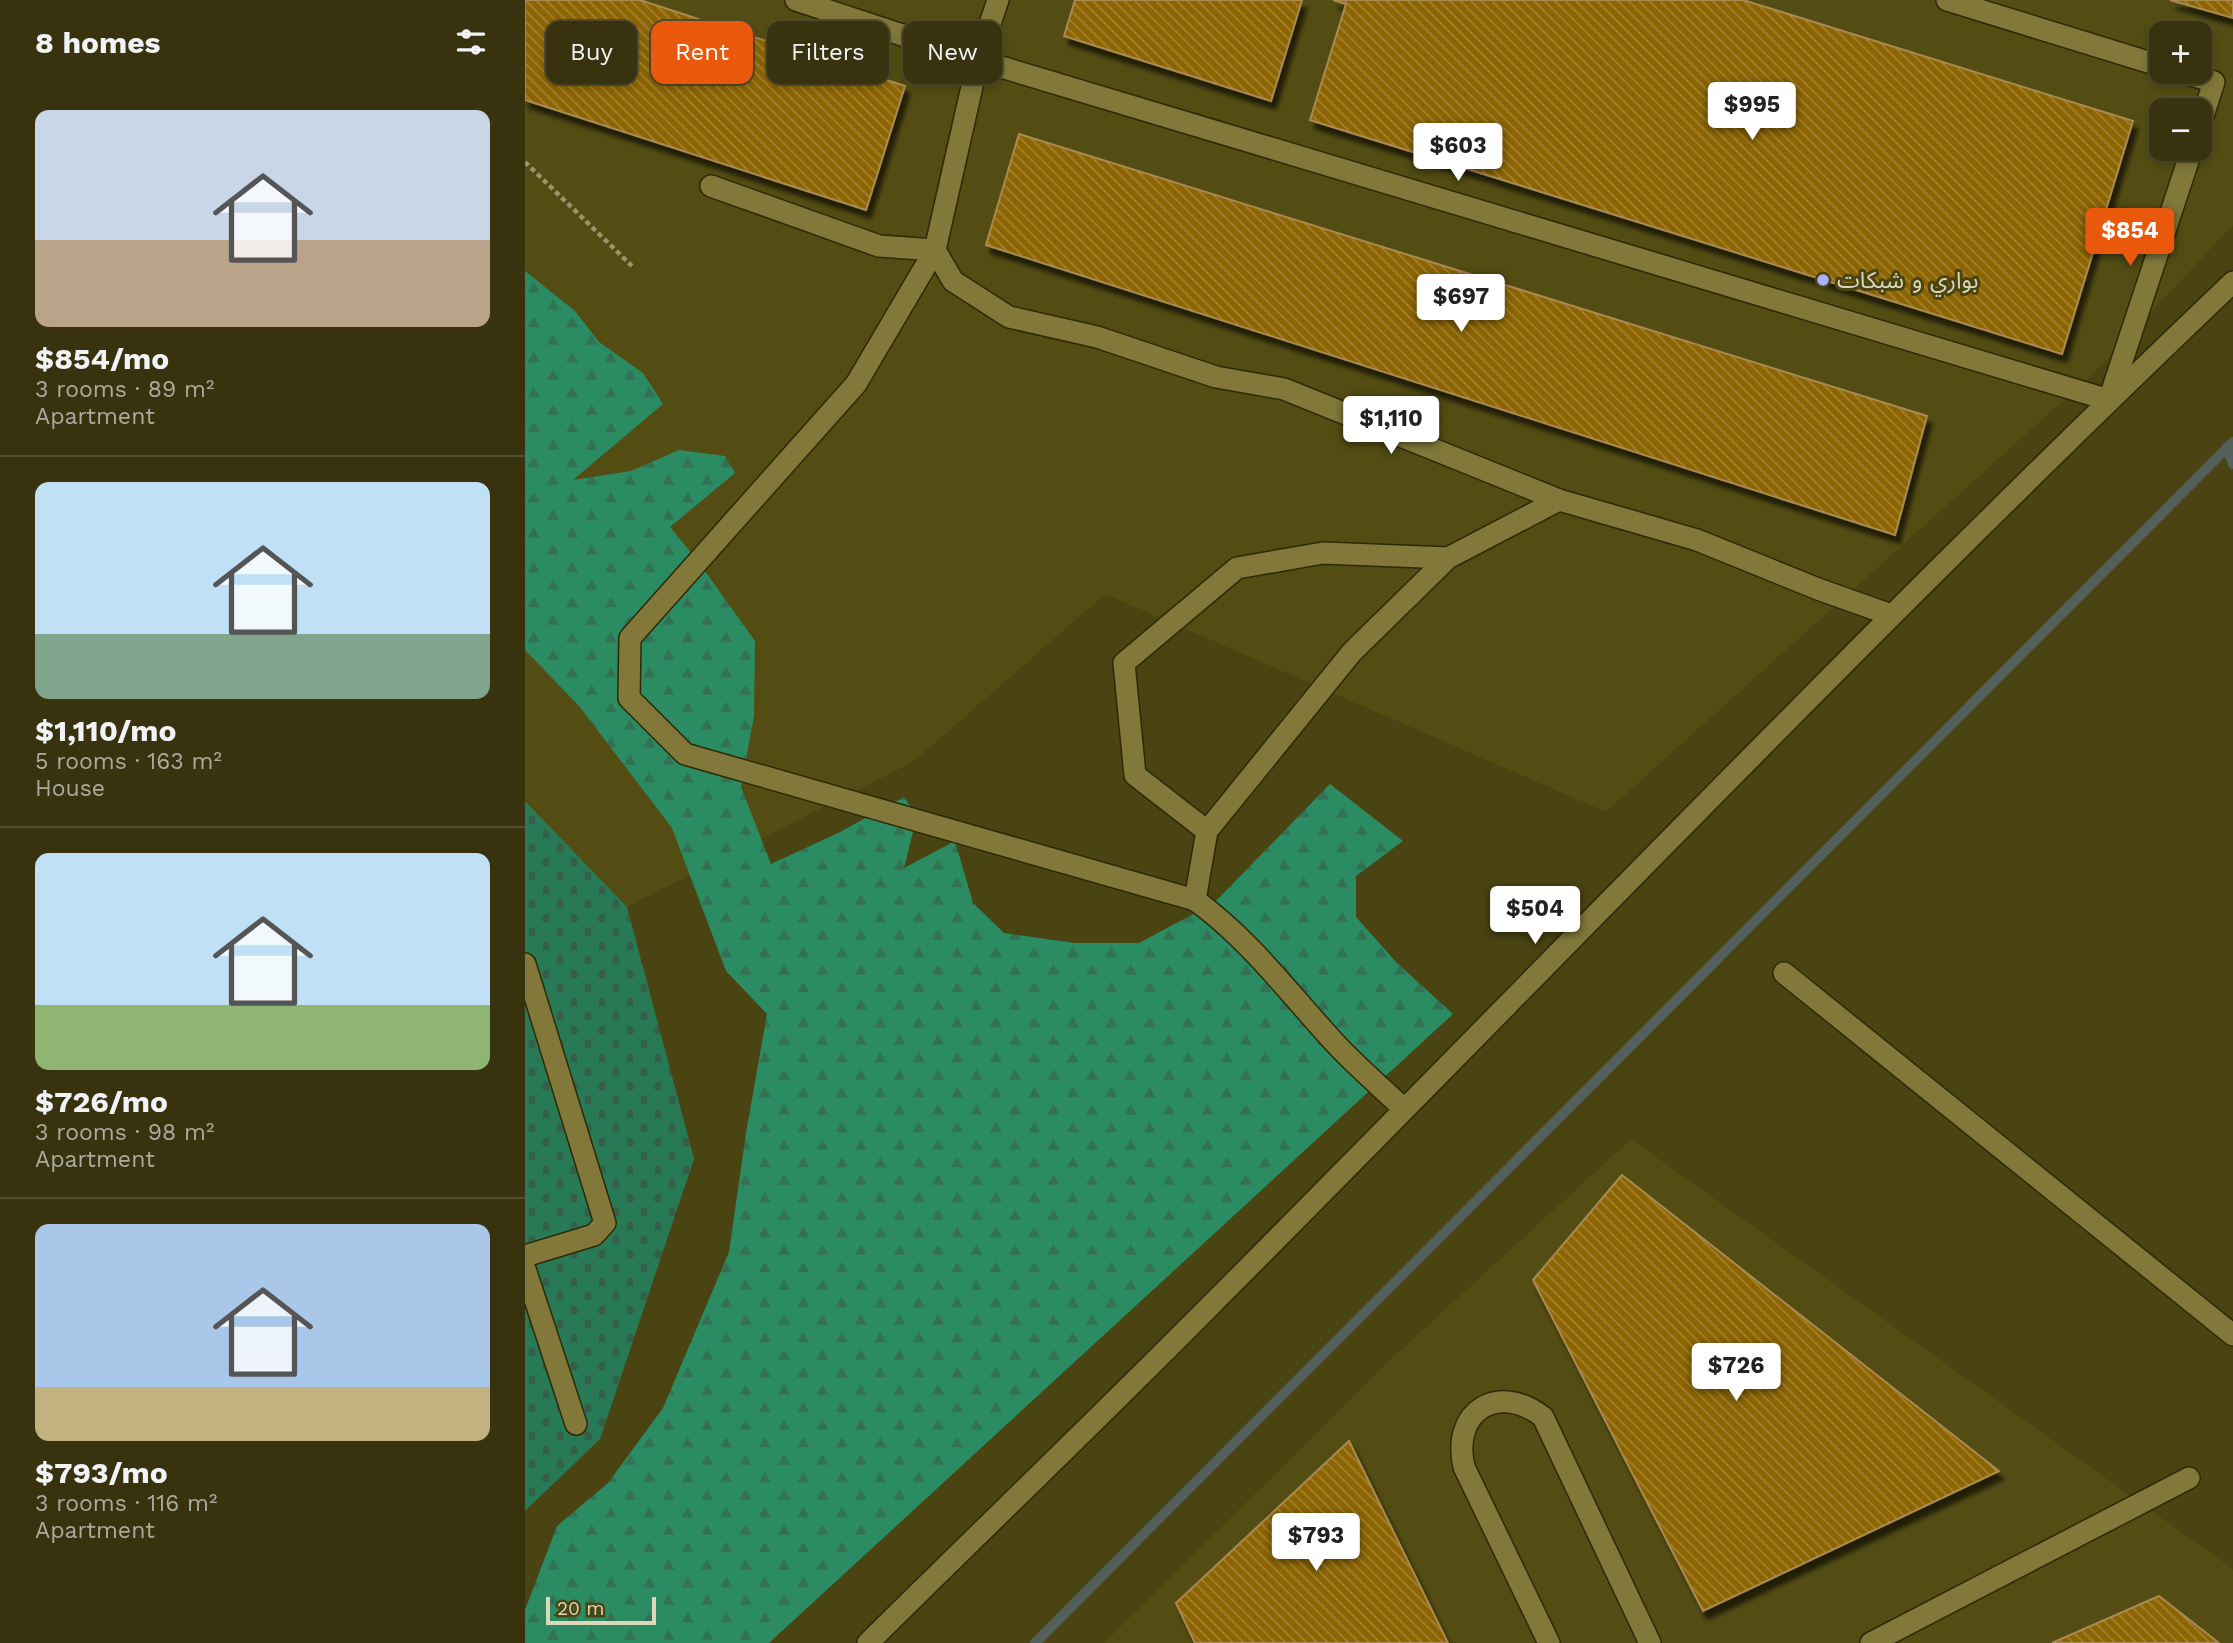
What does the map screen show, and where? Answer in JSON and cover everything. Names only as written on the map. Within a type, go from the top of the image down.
[{"type":"street","points":[[796,0],[903,35]]},
{"type":"street","points":[[991,21],[998,0]]},
{"type":"street","points":[[1947,0],[2149,61]]},
{"type":"street","points":[[1002,67],[2109,400]]},
{"type":"street","points":[[2212,103],[2223,82]]},
{"type":"street","points":[[973,84],[936,250],[856,384],[630,638],[629,698],[685,754],[1195,900],[1223,920],[1335,1044],[1404,1109]]},
{"type":"street","points":[[2109,400],[2188,161]]},
{"type":"street","points":[[711,186],[879,246],[936,250]]},
{"type":"street","points":[[936,250],[953,281],[1009,317],[1097,337],[1216,377],[1284,389],[1559,500],[1697,540],[1891,615]]},
{"type":"street","points":[[868,1643],[1194,1322],[1891,615],[2233,282]]},
{"type":"street","points":[[1195,900],[1207,831],[1352,652],[1448,558],[1559,500]]},
{"type":"street","points":[[1207,831],[1135,775],[1124,663],[1237,568],[1322,554],[1448,558]]},
{"type":"street","points":[[525,964],[605,1223],[594,1235],[525,1256]]},
{"type":"street","points":[[1784,973],[2233,1335]]},
{"type":"street","points":[[525,1269],[576,1424]]},
{"type":"street","points":[[1549,1643],[1464,1467],[1462,1434],[1470,1419],[1482,1408],[1498,1402],[1515,1402],[1530,1407],[1543,1418],[1650,1643]]},
{"type":"street","points":[[1871,1643],[2189,1478]]},
{"type":"path","points":[[525,162],[632,266]]},
{"type":"shaded area","points":[[525,0],[2233,0],[2233,225],[2093,374],[1606,812],[1105,594],[913,762],[627,907],[525,801]]},
{"type":"shaded area","points":[[1631,1139],[2233,1569],[2233,1643],[1104,1643],[1391,1359]]},
{"type":"green space","points":[[525,271],[575,311],[599,342],[643,373],[663,404],[573,480],[631,471],[679,450],[725,456],[735,473],[670,527],[755,641],[754,716],[741,787],[771,864],[840,832],[904,797],[917,816],[904,868],[955,841],[973,903],[1004,933],[1075,943],[1139,943],[1214,903],[1330,784],[1403,841],[1356,876],[1356,917],[1396,962],[1453,1014],[769,1643],[525,1643],[525,1610],[557,1526],[608,1483],[663,1408],[729,1252],[767,1014],[726,971],[672,828],[579,706],[525,650]]},
{"type":"green space","points":[[525,801],[627,907],[694,1159],[600,1439],[525,1511]]},
{"type":"building","points":[[525,0],[640,0],[705,21],[651,21],[651,84],[753,84],[753,37],[767,41],[767,84],[889,84],[889,81],[905,86],[866,210],[525,100]]},
{"type":"building","points":[[1075,0],[1302,0],[1271,101],[1064,36]]},
{"type":"building","points":[[1333,0],[1743,0],[2133,121],[2062,354],[1310,120],[1346,4]]},
{"type":"building","points":[[2170,0],[2233,0],[2233,18]]},
{"type":"building","points":[[1019,134],[1927,416],[1895,535],[986,245]]},
{"type":"building","points":[[1622,1175],[1999,1471],[1703,1611],[1533,1280]]},
{"type":"building","points":[[1349,1441],[1448,1643],[1195,1643],[1176,1603]]},
{"type":"building","points":[[2159,1596],[2219,1643],[2052,1643]]},
{"type":"waterway","points":[[1035,1643],[2233,442]]},
{"type":"waterway","points":[[2227,447],[2233,464]]},
{"type":"place","name":"بواري و شبكات","points":[[1823,280]]}]
